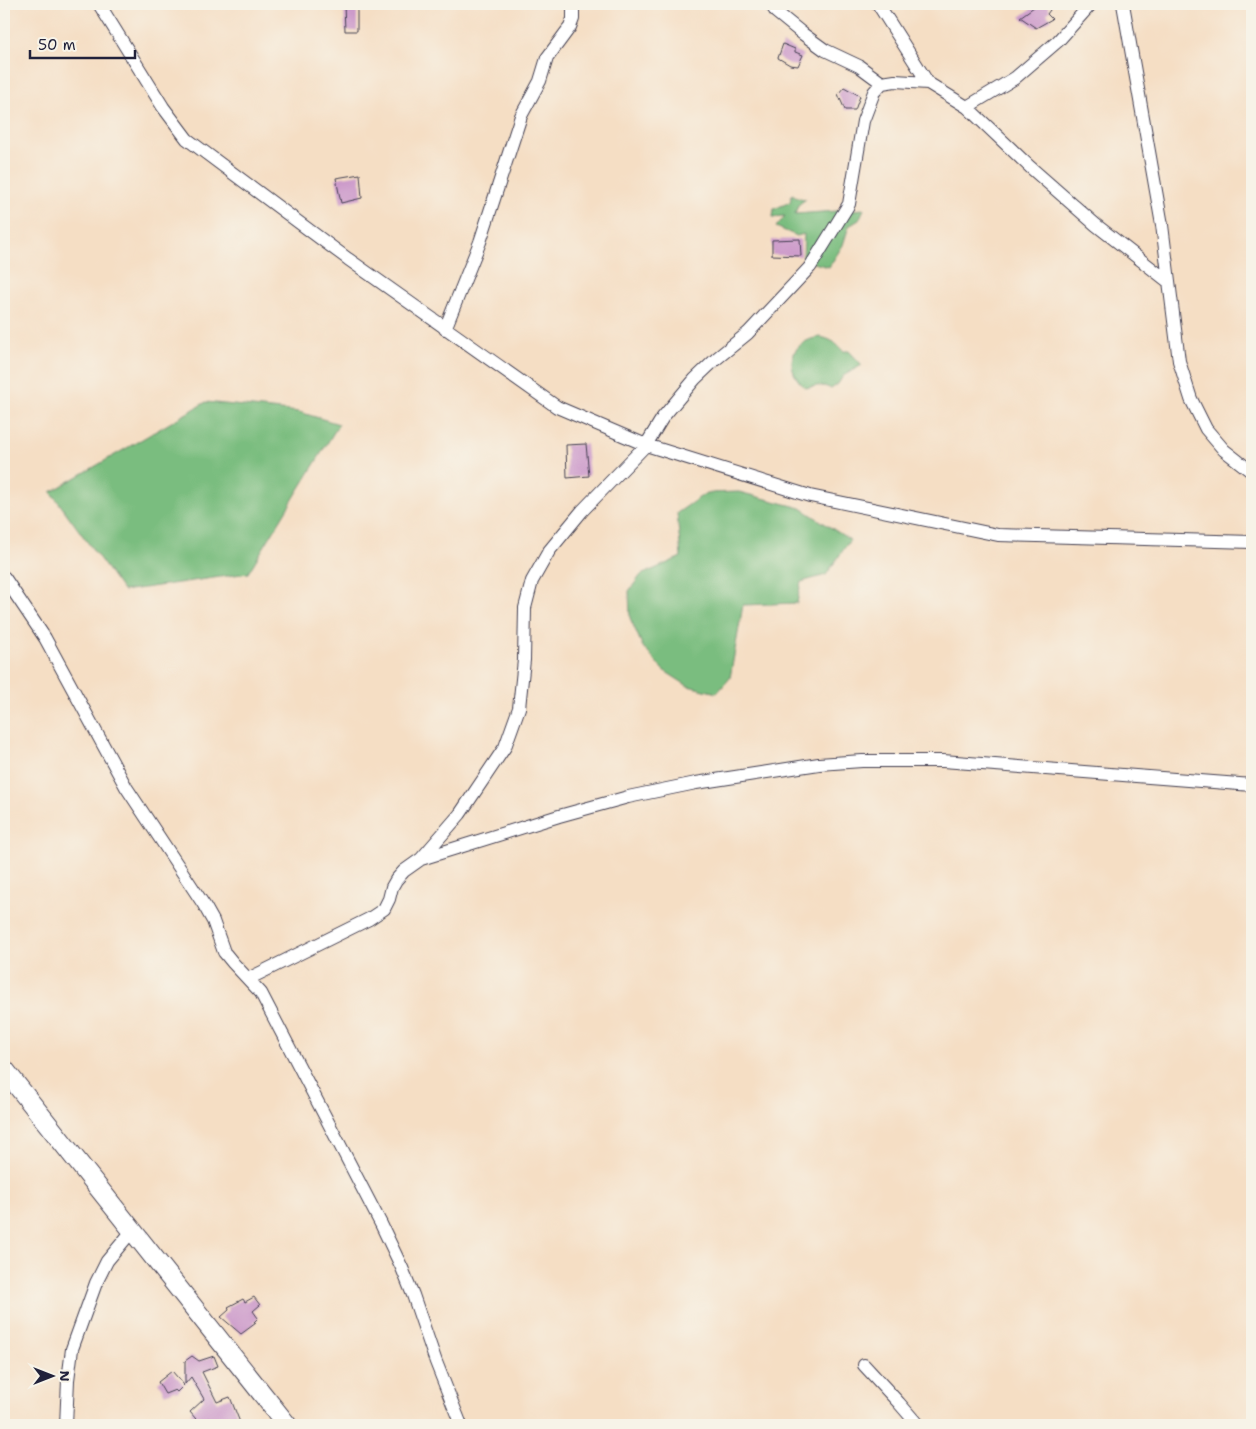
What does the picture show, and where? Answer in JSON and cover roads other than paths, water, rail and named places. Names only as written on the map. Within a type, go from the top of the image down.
[{"type":"street","points":[[100,4],[163,107],[187,139],[348,259],[557,407],[646,445],[810,496],[998,535],[1252,542]]},
{"type":"street","points":[[445,329],[480,242],[521,116],[540,81],[547,58],[570,27],[573,19],[573,4]]},
{"type":"street","points":[[771,4],[776,12],[825,50],[859,66],[882,83]]},
{"type":"street","points":[[878,4],[928,83],[967,107],[1030,167],[1096,225],[1170,282]]},
{"type":"street","points":[[967,107],[1015,78],[1058,41],[1091,4]]},
{"type":"street","points":[[1123,4],[1162,224],[1179,361],[1191,399],[1206,429],[1224,450],[1252,472]]},
{"type":"street","points":[[248,979],[369,919],[384,909],[396,880],[404,871],[421,859],[460,814],[505,748],[520,708],[524,660],[525,608],[532,581],[549,551],[582,511],[646,445],[663,417],[695,378],[716,358],[748,333],[810,267],[849,204],[863,121],[874,92],[882,83],[895,81],[928,83]]},
{"type":"street","points":[[4,577],[44,638],[126,787],[209,913],[224,952],[261,993],[274,1017],[381,1224],[409,1286],[461,1425]]},
{"type":"street","points":[[421,859],[559,816],[628,797],[819,764],[862,760],[943,761],[1252,785]]},
{"type":"street","points":[[4,1069],[287,1425]]},
{"type":"street","points":[[66,1425],[68,1380],[72,1349],[96,1283],[107,1261],[132,1231]]},
{"type":"street","points":[[864,1365],[918,1425]]}]
